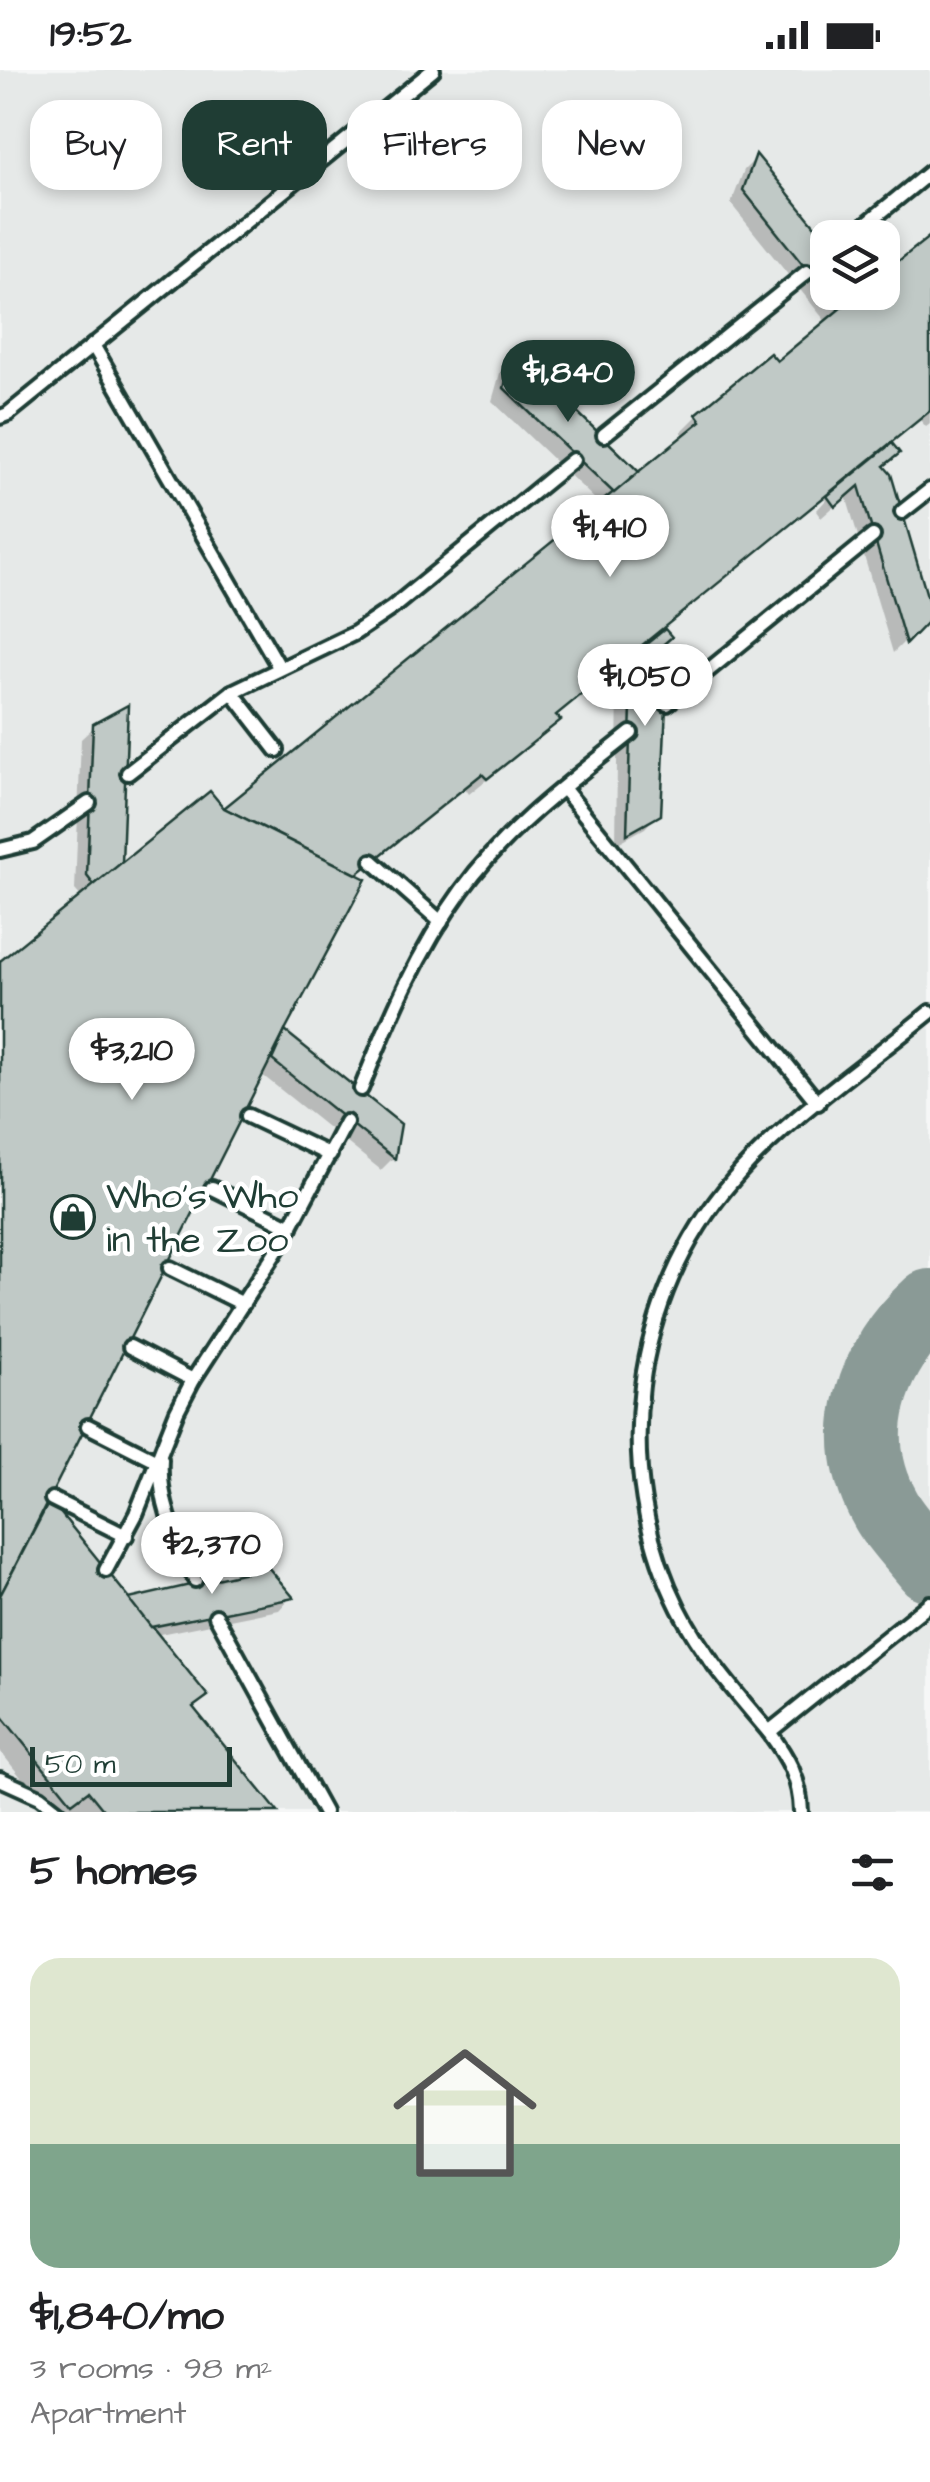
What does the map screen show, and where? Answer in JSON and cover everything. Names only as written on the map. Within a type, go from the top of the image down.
[{"type":"lane","points":[[0,417],[433,70]]},
{"type":"lane","points":[[871,220],[930,172]]},
{"type":"lane","points":[[604,435],[807,272]]},
{"type":"lane","points":[[93,345],[279,667]]},
{"type":"lane","points":[[128,772],[232,692],[355,633],[392,608],[573,460]]},
{"type":"lane","points":[[902,512],[930,490]]},
{"type":"lane","points":[[667,704],[873,536]]},
{"type":"lane","points":[[232,692],[277,750]]},
{"type":"lane","points":[[361,1089],[400,992],[441,922],[490,857],[563,788],[630,733]]},
{"type":"lane","points":[[563,788],[818,1103]]},
{"type":"lane","points":[[0,850],[33,842],[88,803]]},
{"type":"lane","points":[[372,861],[441,922]]},
{"type":"lane","points":[[801,1812],[800,1791],[790,1761],[700,1645],[676,1604],[657,1552],[638,1458],[639,1414],[652,1329],[694,1235],[733,1180],[762,1150],[930,1012]]},
{"type":"lane","points":[[248,1116],[330,1155]]},
{"type":"lane","points":[[106,1570],[126,1536],[193,1380],[291,1227],[346,1122]]},
{"type":"lane","points":[[212,1188],[291,1227]]},
{"type":"lane","points":[[170,1268],[243,1304]]},
{"type":"lane","points":[[130,1348],[193,1380]]},
{"type":"lane","points":[[88,1426],[157,1460]]},
{"type":"lane","points":[[166,1437],[161,1462],[164,1506],[196,1580]]},
{"type":"lane","points":[[52,1499],[126,1536]]},
{"type":"lane","points":[[769,1732],[930,1603]]},
{"type":"lane","points":[[216,1616],[324,1812]]},
{"type":"lane","points":[[0,1778],[40,1797],[59,1812]]},
{"type":"shaded area","points":[[0,70],[930,70],[930,1812],[0,1812]]},
{"type":"building","points":[[756,154],[810,220],[810,274],[743,190]]},
{"type":"building","points":[[930,236],[930,411],[556,715],[561,720],[487,779],[482,774],[357,874],[224,808],[701,421],[696,414],[770,353],[777,361],[838,310],[900,310],[900,260]]},
{"type":"building","points":[[514,351],[639,472],[614,493],[504,388]]},
{"type":"building","points":[[892,443],[900,453],[884,466],[891,474],[930,606],[930,619],[906,644],[859,486],[835,507],[827,496]]},
{"type":"building","points":[[665,629],[672,637],[658,649],[668,662],[661,815],[627,834],[632,674],[606,691],[598,683]]},
{"type":"building","points":[[128,705],[122,863],[94,885],[87,876],[93,724]]},
{"type":"building","points":[[210,791],[224,808],[366,879],[285,1031],[0,1596],[0,961]]},
{"type":"building","points":[[285,1031],[401,1124],[395,1159],[272,1060]]},
{"type":"building","points":[[50,1500],[208,1696],[193,1707],[278,1812],[105,1812],[88,1791],[72,1803],[0,1714],[0,1596]]},
{"type":"building","points":[[268,1567],[294,1598],[151,1627],[129,1599]]},
{"type":"taxiway","points":[[930,1305],[893,1349],[880,1373],[866,1427],[873,1482],[886,1510],[930,1566]]},
{"type":"place","name":"Who’s Who in the Zoo","points":[[73,1217]]}]
